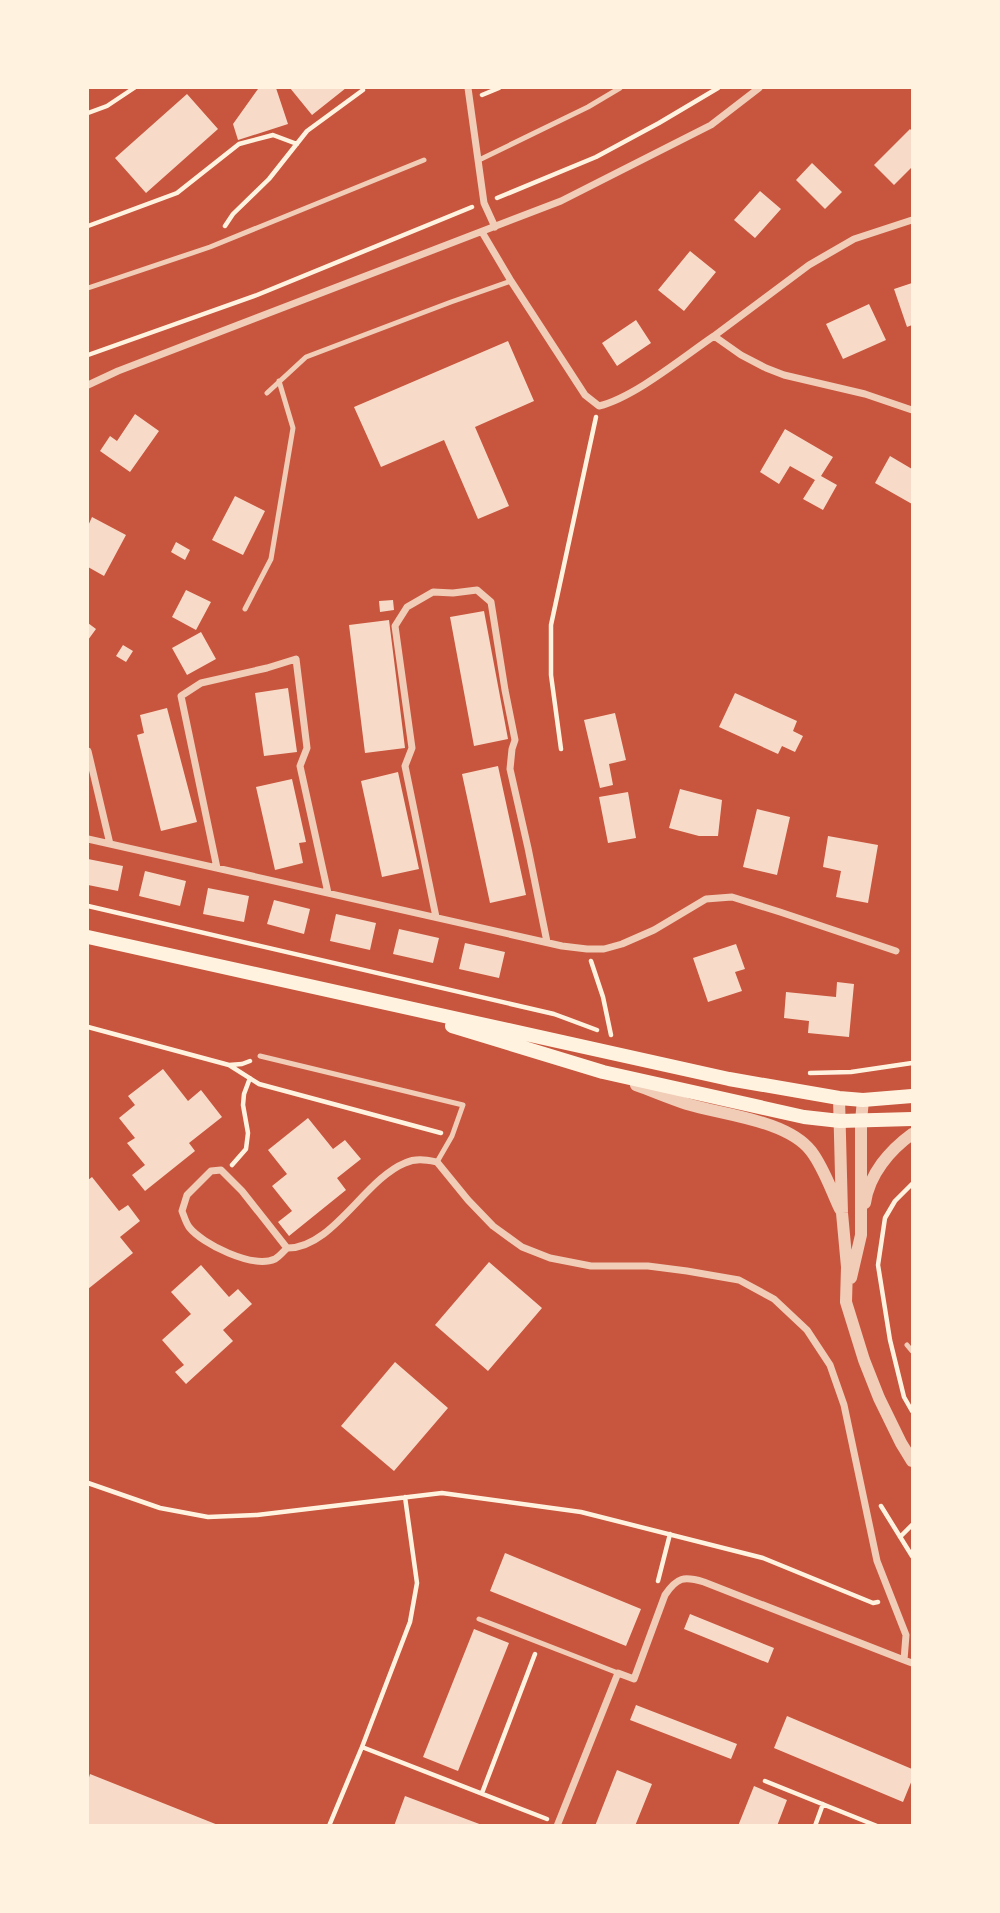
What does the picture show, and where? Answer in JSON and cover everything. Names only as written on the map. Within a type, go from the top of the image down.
[{"type":"main road","points":[[88,937],[729,1079],[839,1098],[863,1100],[912,1096]]},
{"type":"main road","points":[[354,995],[603,1072],[804,1117],[840,1121],[912,1119]]},
{"type":"street","points":[[468,88],[484,203],[495,227]]},
{"type":"street","points":[[89,381],[561,201],[711,125],[759,88]]},
{"type":"street","points":[[482,232],[585,395],[599,405],[633,391],[714,336],[809,265],[854,239],[912,220]]},
{"type":"street","points":[[714,336],[741,355],[784,375],[865,394],[912,410]]},
{"type":"street","points":[[436,917],[405,766],[412,748],[395,626],[407,607],[433,592],[477,590],[491,601],[515,740],[510,769],[547,942]]},
{"type":"street","points":[[217,868],[181,696],[201,683],[296,659],[307,748],[300,766],[328,892]]},
{"type":"street","points":[[88,751],[110,844]]},
{"type":"street","points":[[88,839],[587,949],[604,949],[622,944],[654,930],[706,899],[732,897],[896,951]]},
{"type":"street","points":[[603,1072],[687,1104],[779,1128],[795,1136],[810,1150],[842,1213]]},
{"type":"street","points":[[839,1098],[842,1213],[847,1267],[846,1302],[879,1398],[912,1461]]},
{"type":"street","points":[[861,1235],[863,1100]]},
{"type":"street","points":[[846,1302],[861,1235],[866,1194],[882,1161],[912,1134]]},
{"type":"street","points":[[287,1248],[242,1191],[221,1170],[211,1171],[187,1195],[182,1211],[189,1227],[223,1251],[260,1261],[274,1259],[287,1248],[298,1248],[311,1242],[330,1228],[385,1176],[404,1163],[420,1159],[437,1162],[493,1226],[522,1247],[550,1258],[592,1266],[649,1266],[739,1280],[774,1299],[807,1330],[830,1365],[844,1405],[877,1562],[906,1635],[904,1660]]},
{"type":"street","points":[[557,1825],[618,1673],[634,1679],[665,1595],[671,1585],[680,1579],[690,1578],[912,1663]]},
{"type":"lane","points":[[479,160],[620,88]]},
{"type":"lane","points":[[88,288],[210,247],[424,160]]},
{"type":"lane","points":[[267,393],[306,357],[511,281]]},
{"type":"lane","points":[[244,609],[271,559],[293,428],[279,381]]},
{"type":"lane","points":[[260,1056],[463,1105],[452,1136],[437,1162]]},
{"type":"lane","points":[[907,1345],[912,1351]]},
{"type":"lane","points":[[479,1619],[618,1673]]},
{"type":"path","points":[[88,113],[107,106],[134,88]]},
{"type":"path","points":[[88,355],[257,295],[596,157],[718,88]]},
{"type":"path","points":[[210,247],[233,214],[269,179],[307,131],[363,90]]},
{"type":"path","points":[[88,226],[177,193],[239,144],[273,135],[297,144]]},
{"type":"path","points":[[561,749],[551,675],[551,625],[599,405]]},
{"type":"path","points":[[88,906],[554,1014],[621,1038]]},
{"type":"path","points":[[587,949],[603,998],[611,1035]]},
{"type":"path","points":[[88,1027],[229,1065],[259,1084],[452,1136]]},
{"type":"path","points":[[229,1065],[242,1064],[260,1056]]},
{"type":"path","points":[[810,1073],[851,1072],[912,1063]]},
{"type":"path","points":[[225,1173],[246,1149],[248,1133],[243,1105],[250,1078]]},
{"type":"path","points":[[912,1184],[895,1201],[885,1218],[878,1265],[890,1340],[904,1396],[912,1411]]},
{"type":"path","points":[[88,1483],[160,1508],[208,1517],[257,1515],[442,1493],[491,1498],[581,1512],[670,1534],[762,1558],[873,1603],[883,1600]]},
{"type":"path","points":[[329,1825],[410,1622],[417,1583],[405,1497]]},
{"type":"path","points":[[864,1502],[876,1502],[885,1509],[912,1556]]},
{"type":"path","points":[[900,1537],[912,1525]]},
{"type":"path","points":[[665,1595],[656,1587],[670,1534]]},
{"type":"path","points":[[482,1793],[539,1644]]},
{"type":"path","points":[[362,1747],[557,1825]]},
{"type":"path","points":[[765,1781],[877,1825]]},
{"type":"path","points":[[815,1825],[823,1804]]},
{"type":"building","points":[[276,88],[288,124],[238,140],[233,124],[258,89]]},
{"type":"building","points":[[290,88],[346,88],[312,115]]},
{"type":"building","points":[[187,94],[218,129],[146,193],[115,158]]},
{"type":"building","points":[[910,129],[912,167],[894,185],[874,165]]},
{"type":"building","points":[[812,163],[842,192],[825,209],[796,180]]},
{"type":"building","points":[[760,191],[781,209],[755,238],[734,220]]},
{"type":"building","points":[[690,251],[716,272],[684,311],[658,290]]},
{"type":"building","points":[[912,283],[912,325],[907,327],[894,289]]},
{"type":"building","points":[[869,304],[886,340],[843,359],[826,324]]},
{"type":"building","points":[[636,320],[651,343],[617,366],[602,343]]},
{"type":"building","points":[[508,341],[534,401],[475,427],[509,506],[478,519],[444,440],[381,467],[354,407]]},
{"type":"building","points":[[135,414],[159,431],[130,472],[100,451],[110,436],[117,441]]},
{"type":"building","points":[[785,429],[833,457],[821,476],[837,485],[823,510],[803,499],[815,480],[790,466],[779,484],[760,472]]},
{"type":"building","points":[[890,456],[912,469],[912,504],[875,483]]},
{"type":"building","points":[[235,496],[265,511],[243,555],[212,540]]},
{"type":"building","points":[[92,517],[126,535],[104,576],[88,567],[88,526]]},
{"type":"building","points":[[176,542],[190,550],[185,560],[171,552]]},
{"type":"building","points":[[186,590],[211,602],[196,630],[172,617]]},
{"type":"building","points":[[393,600],[394,610],[380,612],[379,601]]},
{"type":"building","points":[[484,611],[508,739],[474,746],[450,617]]},
{"type":"building","points":[[389,620],[405,748],[365,753],[349,625]]},
{"type":"building","points":[[88,623],[96,629],[88,640]]},
{"type":"building","points":[[201,632],[216,659],[187,675],[172,648]]},
{"type":"building","points":[[123,645],[133,651],[126,662],[116,656]]},
{"type":"building","points":[[288,688],[297,752],[264,756],[255,693]]},
{"type":"building","points":[[735,693],[797,721],[793,731],[803,736],[795,752],[782,746],[778,754],[719,727]]},
{"type":"building","points":[[167,708],[197,822],[161,831],[137,735],[144,733],[140,715]]},
{"type":"building","points":[[615,713],[626,760],[609,764],[613,785],[600,788],[584,720]]},
{"type":"building","points":[[498,766],[526,895],[490,903],[462,774]]},
{"type":"building","points":[[398,772],[419,869],[382,877],[361,781]]},
{"type":"building","points":[[292,779],[306,842],[299,843],[303,863],[275,870],[256,787]]},
{"type":"building","points":[[680,789],[722,800],[718,836],[699,836],[669,828]]},
{"type":"building","points":[[628,792],[636,838],[608,843],[599,797]]},
{"type":"building","points":[[757,809],[790,817],[777,875],[743,867]]},
{"type":"building","points":[[828,836],[878,845],[868,903],[836,897],[841,871],[823,867]]},
{"type":"building","points":[[88,859],[123,866],[118,891],[88,885]]},
{"type":"building","points":[[145,871],[186,881],[180,906],[139,896]]},
{"type":"building","points":[[208,888],[249,896],[244,922],[203,914]]},
{"type":"building","points":[[274,900],[310,909],[304,934],[267,924]]},
{"type":"building","points":[[336,914],[376,923],[370,950],[330,941]]},
{"type":"building","points":[[399,929],[439,938],[433,963],[393,954]]},
{"type":"building","points":[[465,943],[505,952],[499,978],[459,969]]},
{"type":"building","points":[[736,944],[745,969],[735,972],[742,991],[708,1002],[693,958]]},
{"type":"building","points":[[837,982],[854,984],[849,1037],[808,1033],[809,1021],[784,1018],[786,992],[836,997]]},
{"type":"building","points":[[163,1069],[188,1101],[201,1090],[222,1117],[189,1143],[195,1151],[145,1191],[132,1175],[145,1165],[127,1143],[135,1138],[119,1118],[135,1105],[128,1096]]},
{"type":"building","points":[[308,1118],[333,1149],[345,1140],[361,1159],[337,1178],[346,1190],[289,1236],[278,1222],[292,1211],[272,1186],[287,1174],[268,1150]]},
{"type":"building","points":[[92,1177],[119,1211],[128,1205],[140,1221],[120,1237],[133,1253],[88,1289],[88,1180]]},
{"type":"building","points":[[489,1262],[542,1308],[488,1371],[435,1325]]},
{"type":"building","points":[[201,1265],[229,1297],[238,1289],[252,1304],[223,1330],[233,1341],[186,1384],[175,1372],[184,1365],[162,1340],[191,1314],[171,1292]]},
{"type":"building","points":[[395,1362],[448,1408],[394,1471],[341,1426]]},
{"type":"building","points":[[505,1553],[641,1609],[626,1646],[490,1591]]},
{"type":"building","points":[[690,1614],[774,1648],[768,1663],[684,1629]]},
{"type":"building","points":[[474,1629],[509,1643],[458,1771],[423,1757]]},
{"type":"building","points":[[636,1705],[737,1744],[731,1759],[630,1720]]},
{"type":"building","points":[[787,1716],[912,1769],[912,1780],[903,1802],[774,1748]]},
{"type":"building","points":[[617,1770],[652,1784],[635,1826],[595,1826]]},
{"type":"building","points":[[90,1774],[218,1825],[88,1825]]},
{"type":"building","points":[[754,1786],[787,1800],[777,1826],[738,1826]]},
{"type":"building","points":[[405,1796],[482,1825],[482,1826],[394,1826]]}]
